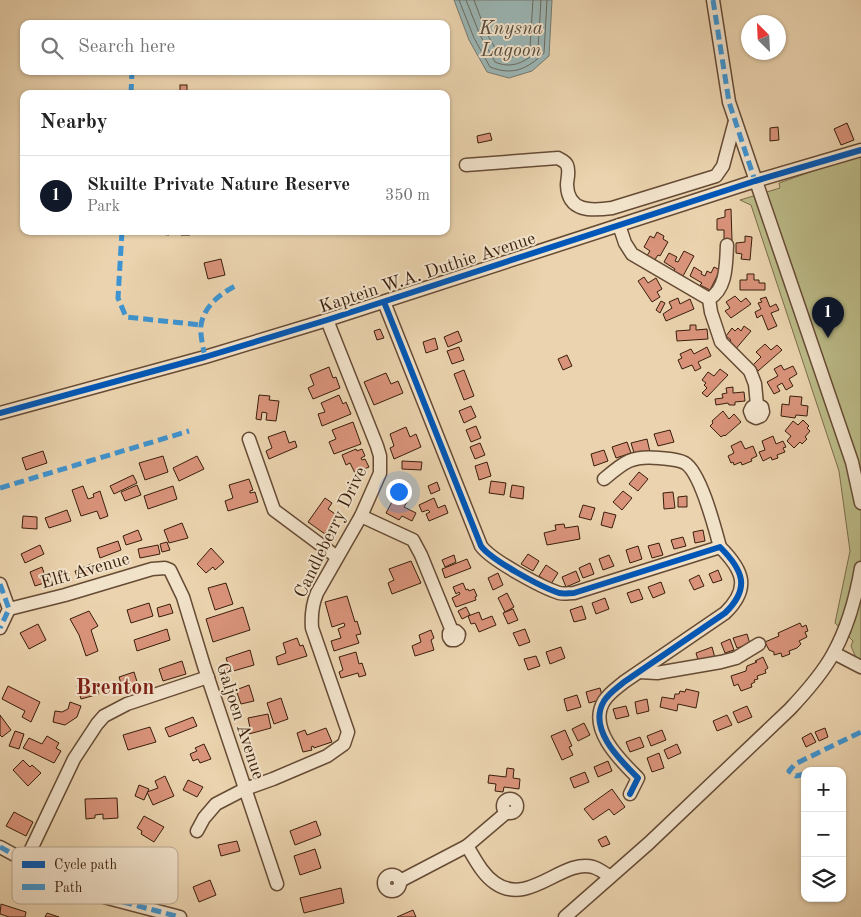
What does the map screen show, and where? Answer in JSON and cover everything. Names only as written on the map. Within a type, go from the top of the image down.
[{"type":"street","points":[[713,0],[729,102],[852,462],[861,503]]},
{"type":"street","points":[[466,165],[558,158],[563,160],[568,168],[568,196],[572,202],[586,209],[612,208],[716,176],[723,166],[735,120]]},
{"type":"street","name":"Kaptein W.A. Duthie Avenue","points":[[0,413],[205,357],[327,320],[619,225],[861,150]]},
{"type":"street","points":[[619,225],[625,243],[632,254],[709,299]]},
{"type":"street","points":[[709,299],[715,296],[720,289],[723,280],[727,245]]},
{"type":"street","points":[[709,299],[711,312],[721,342],[750,371],[755,384],[757,405]]},
{"type":"street","points":[[384,302],[480,546],[491,557],[541,585],[566,594],[720,547]]},
{"type":"street","name":"Candleberry Drive","points":[[198,831],[204,818],[216,804],[245,789],[327,756],[344,744],[348,732],[312,628],[311,615],[317,593],[361,516],[380,473],[380,456],[327,320]]},
{"type":"street","points":[[249,439],[274,510],[337,557]]},
{"type":"street","points":[[604,479],[621,464],[630,459],[647,457],[683,462],[688,465],[696,477],[710,511],[720,547],[737,566],[740,576],[741,593],[735,604],[725,613],[639,672],[609,695],[602,703],[600,723],[605,738],[624,764],[638,778],[630,794]]},
{"type":"street","points":[[361,516],[413,540],[452,630]]},
{"type":"street","name":"Elft Avenue","points":[[9,608],[73,593],[152,569],[165,568],[170,570]]},
{"type":"street","points":[[565,917],[649,843],[790,709],[818,677],[834,653],[857,593],[861,568]]},
{"type":"street","name":"Galjoen Avenue","points":[[170,570],[183,597],[277,884]]},
{"type":"street","points":[[0,584],[9,608],[0,628]]},
{"type":"street","points":[[639,672],[657,673],[721,662],[736,658],[759,644]]},
{"type":"street","points":[[834,653],[861,667]]},
{"type":"street","points":[[32,847],[74,759],[104,716],[127,704],[208,677]]},
{"type":"street","points":[[400,881],[467,846],[507,812]]},
{"type":"street","points":[[467,846],[484,872],[494,883],[505,889],[519,890],[574,868],[585,866],[592,867],[610,877]]},
{"type":"street","points":[[0,847],[12,854]]},
{"type":"street","points":[[131,904],[180,917]]},
{"type":"green space","points":[[861,154],[861,661],[856,658],[851,646],[853,641],[835,623],[850,551],[839,471],[751,205],[740,200],[780,188],[779,183]]},
{"type":"water","name":"Knysna Lagoon","points":[[454,0],[552,0],[549,56],[532,71],[509,78],[487,72],[469,40]]},
{"type":"building","points":[[180,85],[187,85],[187,90],[180,90]]},
{"type":"building","points":[[847,123],[854,140],[841,145],[834,129]]},
{"type":"building","points":[[778,127],[779,140],[770,141],[770,128]]},
{"type":"building","points":[[490,133],[492,140],[478,143],[477,136]]},
{"type":"building","points":[[731,209],[732,240],[724,240],[724,230],[717,230],[717,219],[725,217],[725,210]]},
{"type":"building","points":[[657,232],[664,236],[663,239],[668,242],[660,256],[658,255],[654,261],[646,257],[650,251],[644,247],[650,236],[654,238]]},
{"type":"building","points":[[745,236],[752,237],[750,260],[741,259],[742,254],[736,253],[736,243],[745,242]]},
{"type":"building","points":[[684,251],[694,256],[683,276],[664,262],[669,253],[677,257],[675,261],[678,262]]},
{"type":"building","points":[[221,259],[225,275],[208,279],[204,263]]},
{"type":"building","points":[[694,267],[705,276],[707,271],[711,273],[714,267],[720,270],[710,290],[700,285],[702,283],[690,276]]},
{"type":"building","points":[[747,274],[754,274],[754,280],[759,280],[759,283],[765,283],[765,290],[740,290],[740,280],[747,280]]},
{"type":"building","points":[[644,277],[648,283],[656,278],[662,289],[657,292],[660,297],[652,302],[638,281]]},
{"type":"building","points":[[735,296],[741,302],[746,298],[751,304],[731,318],[725,311],[730,308],[726,302]]},
{"type":"building","points":[[766,297],[770,307],[776,304],[779,310],[771,313],[777,326],[768,330],[762,315],[757,318],[755,312],[761,309],[758,303],[762,302],[760,299]]},
{"type":"building","points":[[678,298],[680,304],[690,299],[694,309],[666,321],[663,314],[672,308],[669,302]]},
{"type":"building","points":[[661,301],[665,303],[660,313],[656,310]]},
{"type":"building","points":[[690,325],[696,325],[696,330],[707,329],[708,339],[677,341],[676,331],[690,330]]},
{"type":"building","points":[[744,326],[751,331],[734,351],[727,345],[731,340],[726,336],[732,328],[735,331],[738,328],[741,331]]},
{"type":"building","points":[[380,329],[384,338],[377,340],[374,331]]},
{"type":"building","points":[[458,331],[462,341],[448,347],[444,337]]},
{"type":"building","points":[[435,338],[438,349],[426,353],[423,342]]},
{"type":"building","points":[[765,344],[771,350],[777,345],[782,350],[758,371],[753,365],[761,357],[756,352]]},
{"type":"building","points":[[459,347],[464,360],[452,364],[447,351]]},
{"type":"building","points":[[707,347],[711,356],[698,362],[701,368],[695,371],[692,365],[682,369],[678,360],[682,358],[680,354],[691,349],[694,354]]},
{"type":"building","points":[[567,355],[572,366],[563,370],[558,359]]},
{"type":"building","points":[[781,365],[784,370],[793,366],[797,374],[789,379],[793,386],[786,390],[782,383],[777,386],[780,391],[774,394],[767,382],[778,376],[774,369]]},
{"type":"building","points":[[329,367],[333,378],[336,377],[340,388],[313,399],[308,388],[314,385],[310,375]]},
{"type":"building","points":[[720,369],[728,375],[707,397],[702,393],[707,388],[704,385],[706,383],[702,380],[708,372],[714,376]]},
{"type":"building","points":[[464,370],[474,396],[464,400],[454,374]]},
{"type":"building","points":[[386,373],[391,384],[398,381],[403,393],[374,405],[364,382]]},
{"type":"building","points":[[733,387],[733,393],[744,392],[745,401],[735,402],[735,405],[729,405],[728,403],[716,405],[715,399],[723,398],[722,394],[727,393],[726,388]]},
{"type":"building","points":[[259,395],[270,396],[269,400],[279,401],[276,421],[266,420],[267,413],[262,412],[261,420],[256,419]]},
{"type":"building","points":[[339,395],[343,404],[346,402],[351,414],[322,426],[318,414],[325,412],[321,403]]},
{"type":"building","points":[[790,396],[802,397],[801,405],[808,406],[807,416],[796,415],[795,418],[781,416],[782,404],[789,405]]},
{"type":"building","points":[[471,406],[476,417],[464,423],[459,411]]},
{"type":"building","points":[[723,411],[729,419],[734,414],[741,422],[725,436],[721,437],[710,426],[713,423],[712,421]]},
{"type":"building","points":[[803,420],[809,426],[807,428],[810,431],[805,437],[807,439],[802,444],[800,442],[794,448],[787,441],[791,436],[785,431],[793,421],[798,425]]},
{"type":"building","points":[[353,422],[361,444],[334,454],[329,442],[336,439],[332,430]]},
{"type":"building","points":[[476,426],[481,438],[471,442],[466,430]]},
{"type":"building","points":[[406,427],[410,437],[416,434],[421,447],[394,459],[390,448],[394,446],[390,434]]},
{"type":"building","points":[[670,430],[674,442],[658,446],[654,434]]},
{"type":"building","points":[[285,431],[289,443],[295,441],[297,447],[269,459],[266,451],[272,448],[268,437]]},
{"type":"building","points":[[773,436],[776,444],[783,441],[786,447],[783,448],[785,452],[777,455],[778,458],[772,460],[771,457],[763,461],[759,452],[765,450],[762,441]]},
{"type":"building","points":[[647,439],[650,452],[635,456],[631,443]]},
{"type":"building","points":[[741,441],[745,449],[753,446],[757,456],[751,459],[752,461],[742,465],[741,462],[734,465],[728,456],[734,453],[731,446]]},
{"type":"building","points":[[627,442],[631,453],[616,458],[612,447]]},
{"type":"building","points":[[480,443],[485,455],[475,459],[470,447]]},
{"type":"building","points":[[356,449],[357,451],[362,449],[365,456],[361,458],[362,460],[365,459],[369,467],[355,473],[350,463],[346,465],[342,455]]},
{"type":"building","points":[[604,450],[608,461],[594,466],[591,454]]},
{"type":"building","points":[[43,451],[47,463],[26,470],[22,458]]},
{"type":"building","points":[[163,456],[168,472],[145,480],[139,463]]},
{"type":"building","points":[[197,456],[204,469],[179,481],[173,468]]},
{"type":"building","points":[[402,461],[422,462],[421,470],[402,469]]},
{"type":"building","points":[[487,462],[491,476],[479,480],[475,466]]},
{"type":"building","points":[[639,472],[648,479],[638,491],[629,484]]},
{"type":"building","points":[[133,475],[137,483],[114,494],[110,486]]},
{"type":"building","points":[[249,479],[253,490],[250,493],[255,492],[258,502],[228,511],[225,501],[233,498],[229,485]]},
{"type":"building","points":[[491,481],[506,483],[504,495],[489,493]]},
{"type":"building","points":[[437,482],[440,490],[431,494],[428,486]]},
{"type":"building","points":[[137,485],[141,495],[125,501],[121,492]]},
{"type":"building","points":[[512,485],[524,487],[523,499],[510,497]]},
{"type":"building","points":[[83,486],[88,499],[94,497],[93,494],[100,491],[108,516],[100,519],[97,511],[81,516],[72,490]]},
{"type":"building","points":[[173,486],[177,499],[148,509],[144,496]]},
{"type":"building","points":[[391,490],[409,499],[404,507],[416,513],[412,521],[402,516],[399,520],[386,513],[393,500],[388,497]]},
{"type":"building","points":[[623,491],[632,498],[622,510],[613,502]]},
{"type":"building","points":[[673,492],[675,508],[664,509],[663,493]]},
{"type":"building","points":[[687,496],[687,507],[678,507],[678,497]]},
{"type":"building","points":[[325,498],[332,503],[328,509],[338,516],[325,534],[308,522]]},
{"type":"building","points":[[434,498],[438,508],[445,505],[448,513],[429,521],[426,514],[430,512],[428,510],[422,512],[419,505]]},
{"type":"building","points":[[583,505],[595,508],[591,520],[579,517]]},
{"type":"building","points":[[67,510],[71,521],[49,528],[45,518]]},
{"type":"building","points":[[604,512],[616,515],[612,528],[601,525]]},
{"type":"building","points":[[23,516],[37,517],[37,529],[22,528]]},
{"type":"building","points":[[182,523],[188,538],[169,543],[164,530]]},
{"type":"building","points":[[564,524],[565,528],[578,526],[580,539],[547,545],[544,533],[556,530],[555,525]]},
{"type":"building","points":[[138,530],[142,540],[126,545],[123,536]]},
{"type":"building","points":[[703,530],[705,541],[695,543],[693,532]]},
{"type":"building","points":[[683,537],[686,546],[674,549],[671,540]]},
{"type":"building","points":[[118,541],[121,550],[100,558],[97,548]]},
{"type":"building","points":[[167,542],[170,550],[162,552],[160,544]]},
{"type":"building","points":[[659,543],[663,555],[652,558],[648,546]]},
{"type":"building","points":[[40,545],[44,554],[25,563],[21,554]]},
{"type":"building","points":[[158,545],[160,554],[140,558],[138,549]]},
{"type":"building","points":[[638,546],[642,559],[630,563],[626,550]]},
{"type":"building","points":[[211,548],[224,562],[215,570],[213,567],[206,573],[197,564]]},
{"type":"building","points":[[528,554],[539,561],[533,571],[521,564]]},
{"type":"building","points":[[454,555],[456,562],[445,567],[442,560]]},
{"type":"building","points":[[609,555],[614,566],[603,570],[599,559]]},
{"type":"building","points":[[467,559],[471,568],[445,578],[442,569]]},
{"type":"building","points":[[411,561],[421,583],[392,594],[388,583],[394,580],[389,569]]},
{"type":"building","points":[[590,563],[594,574],[583,578],[579,568]]},
{"type":"building","points":[[91,564],[95,572],[78,579],[75,571]]},
{"type":"building","points":[[546,565],[558,573],[551,584],[539,576]]},
{"type":"building","points":[[42,567],[47,582],[35,586],[30,572]]},
{"type":"building","points":[[718,570],[722,580],[713,583],[709,574]]},
{"type":"building","points":[[576,571],[580,581],[566,587],[562,577]]},
{"type":"building","points":[[498,573],[503,585],[493,590],[488,578]]},
{"type":"building","points":[[699,575],[704,586],[694,590],[689,580]]},
{"type":"building","points":[[661,582],[665,593],[653,598],[648,587]]},
{"type":"building","points":[[226,583],[233,604],[215,610],[208,588]]},
{"type":"building","points":[[463,583],[466,590],[474,589],[477,596],[475,597],[476,600],[456,607],[452,598],[460,594],[459,592],[456,594],[453,587]]},
{"type":"building","points":[[639,589],[643,599],[631,603],[627,593]]},
{"type":"building","points":[[507,593],[514,607],[505,612],[498,598]]},
{"type":"building","points":[[347,596],[361,634],[356,635],[359,643],[334,651],[331,641],[341,638],[338,629],[345,626],[344,623],[332,627],[325,602]]},
{"type":"building","points":[[605,598],[609,609],[596,614],[592,603]]},
{"type":"building","points":[[149,603],[153,616],[131,623],[127,610]]},
{"type":"building","points":[[170,604],[173,613],[159,617],[157,608]]},
{"type":"building","points":[[582,606],[586,619],[574,622],[570,610]]},
{"type":"building","points":[[243,607],[250,630],[213,642],[206,619]]},
{"type":"building","points":[[466,607],[470,615],[462,619],[458,611]]},
{"type":"building","points":[[513,609],[518,620],[508,624],[503,613]]},
{"type":"building","points":[[89,611],[98,626],[91,630],[98,651],[86,656],[79,635],[70,619]]},
{"type":"building","points":[[479,612],[482,620],[492,616],[496,625],[479,632],[475,623],[471,624],[468,616]]},
{"type":"building","points":[[800,623],[802,627],[806,625],[808,631],[805,632],[807,637],[799,641],[801,644],[797,648],[789,651],[790,654],[782,657],[781,653],[774,655],[774,652],[769,650],[765,642],[779,636],[778,633]]},
{"type":"building","points":[[38,624],[46,640],[29,649],[20,633]]},
{"type":"building","points":[[167,629],[170,640],[137,651],[134,640]]},
{"type":"building","points":[[525,629],[530,642],[519,646],[513,633]]},
{"type":"building","points":[[431,630],[434,638],[431,640],[434,650],[415,656],[412,646],[421,642],[419,635]]},
{"type":"building","points":[[747,634],[750,644],[737,648],[733,638]]},
{"type":"building","points":[[297,638],[300,646],[303,645],[307,656],[278,665],[276,657],[286,653],[283,643]]},
{"type":"building","points":[[730,639],[734,650],[725,653],[721,643]]},
{"type":"building","points":[[561,647],[565,658],[550,664],[546,652]]},
{"type":"building","points":[[712,647],[715,658],[699,663],[696,653]]},
{"type":"building","points":[[250,650],[254,665],[223,674],[221,666],[228,664],[226,658]]},
{"type":"building","points":[[356,652],[359,664],[362,663],[366,675],[359,677],[358,673],[341,678],[339,672],[343,670],[339,657]]},
{"type":"building","points":[[536,656],[540,666],[528,670],[524,659]]},
{"type":"building","points":[[763,657],[768,668],[765,670],[766,673],[757,676],[758,679],[754,680],[755,682],[751,684],[752,687],[741,691],[738,684],[734,686],[731,676],[746,671],[747,666]]},
{"type":"building","points":[[182,661],[186,674],[163,681],[159,669]]},
{"type":"building","points":[[134,672],[139,688],[124,693],[119,677]]},
{"type":"building","points":[[95,682],[99,694],[81,699],[77,686]]},
{"type":"building","points":[[249,685],[254,701],[241,704],[236,690]]},
{"type":"building","points":[[8,686],[40,702],[31,722],[22,717],[25,711],[2,699]]},
{"type":"building","points":[[600,688],[603,699],[589,703],[586,692]]},
{"type":"building","points":[[686,689],[699,692],[696,708],[678,704],[677,711],[660,707],[662,697],[674,699],[675,694],[679,694],[680,691],[685,692]]},
{"type":"building","points":[[577,695],[581,707],[567,711],[564,699]]},
{"type":"building","points":[[281,698],[288,719],[274,724],[267,703]]},
{"type":"building","points":[[647,699],[649,711],[637,714],[635,702]]},
{"type":"building","points":[[70,702],[81,706],[77,717],[65,725],[53,722],[55,711],[62,712],[68,709]]},
{"type":"building","points":[[626,706],[629,716],[616,719],[613,709]]},
{"type":"building","points":[[747,706],[752,717],[738,723],[733,712]]},
{"type":"building","points":[[268,714],[271,728],[249,734],[247,729],[250,728],[248,718]]},
{"type":"building","points":[[0,715],[11,730],[2,737],[0,735]]},
{"type":"building","points":[[727,715],[732,725],[717,731],[713,721]]},
{"type":"building","points":[[193,717],[197,726],[169,737],[165,728]]},
{"type":"building","points":[[584,723],[590,735],[578,741],[572,729]]},
{"type":"building","points":[[150,727],[156,742],[128,750],[123,735]]},
{"type":"building","points":[[326,728],[332,742],[314,748],[313,746],[311,747],[312,750],[303,752],[297,733],[305,730],[307,735]]},
{"type":"building","points":[[825,728],[828,737],[819,741],[815,732]]},
{"type":"building","points":[[565,730],[572,746],[569,747],[573,755],[562,760],[551,736]]},
{"type":"building","points":[[662,730],[666,740],[651,746],[647,736]]},
{"type":"building","points":[[15,731],[24,734],[19,749],[9,746]]},
{"type":"building","points":[[811,733],[816,742],[806,747],[802,738]]},
{"type":"building","points":[[47,736],[59,743],[56,748],[61,751],[54,763],[23,748],[29,738],[42,744]]},
{"type":"building","points":[[640,737],[644,747],[630,752],[626,742]]},
{"type":"building","points":[[204,744],[211,759],[200,763],[198,759],[193,761],[190,754],[197,751],[195,748]]},
{"type":"building","points":[[677,744],[681,753],[668,759],[664,750]]},
{"type":"building","points":[[659,753],[664,768],[652,772],[647,758]]},
{"type":"building","points":[[23,760],[30,767],[32,765],[41,773],[28,786],[13,770]]},
{"type":"building","points":[[608,761],[612,771],[598,777],[594,767]]},
{"type":"building","points":[[507,768],[514,769],[513,778],[520,779],[519,789],[504,787],[503,792],[495,791],[496,784],[488,783],[489,775],[506,777]]},
{"type":"building","points":[[585,772],[589,782],[574,788],[570,778]]},
{"type":"building","points":[[165,776],[174,796],[153,805],[147,792],[158,788],[155,781]]},
{"type":"building","points":[[188,780],[203,787],[197,797],[183,790]]},
{"type":"building","points":[[139,785],[149,789],[144,800],[135,796]]},
{"type":"building","points":[[612,789],[625,807],[614,815],[609,809],[593,820],[584,809]]},
{"type":"building","points":[[117,798],[118,818],[103,819],[103,814],[95,815],[95,818],[86,819],[85,799]]},
{"type":"building","points":[[14,812],[33,822],[26,836],[6,826]]},
{"type":"building","points":[[144,816],[164,827],[154,842],[141,834],[142,831],[137,828]]},
{"type":"building","points":[[316,821],[321,835],[295,845],[290,831]]},
{"type":"building","points":[[606,836],[610,844],[602,847],[598,840]]},
{"type":"building","points":[[237,841],[240,851],[221,856],[218,845]]},
{"type":"building","points":[[315,849],[321,868],[300,875],[294,856]]},
{"type":"building","points":[[210,880],[216,895],[199,902],[193,887]]},
{"type":"building","points":[[341,888],[344,903],[304,913],[300,898]]},
{"type":"building","points":[[1,904],[26,912],[25,917],[9,917],[0,914]]},
{"type":"building","points":[[413,910],[416,917],[397,917]]},
{"type":"building","points":[[47,913],[59,917],[45,917]]},
{"type":"marked path","points":[[713,0],[729,102],[755,181]]},
{"type":"marked path","points":[[131,90],[132,75]]},
{"type":"marked path","points":[[122,235],[118,298],[126,317],[201,325]]},
{"type":"marked path","points":[[205,357],[201,333],[203,318],[214,301],[237,285]]},
{"type":"marked path","points":[[0,488],[189,431]]},
{"type":"marked path","points":[[0,584],[9,609],[0,628]]},
{"type":"marked path","points":[[801,775],[796,776],[789,771],[795,764],[861,732]]},
{"type":"marked path","points":[[0,847],[12,854]]},
{"type":"marked path","points":[[130,904],[180,917]]},
{"type":"cycle path","points":[[0,413],[205,357],[327,320],[755,181],[861,150]]},
{"type":"cycle path","points":[[384,302],[481,546],[486,552],[529,579],[559,593],[574,593],[720,547],[739,571],[741,587],[733,604],[725,613],[624,682],[604,701],[600,712],[603,733],[615,754],[638,778],[630,794]]},
{"type":"place","name":"Skuilte Private Nature Reserve","points":[[828,338]]},
{"type":"district","name":"Brenton","points":[[115,686]]}]
